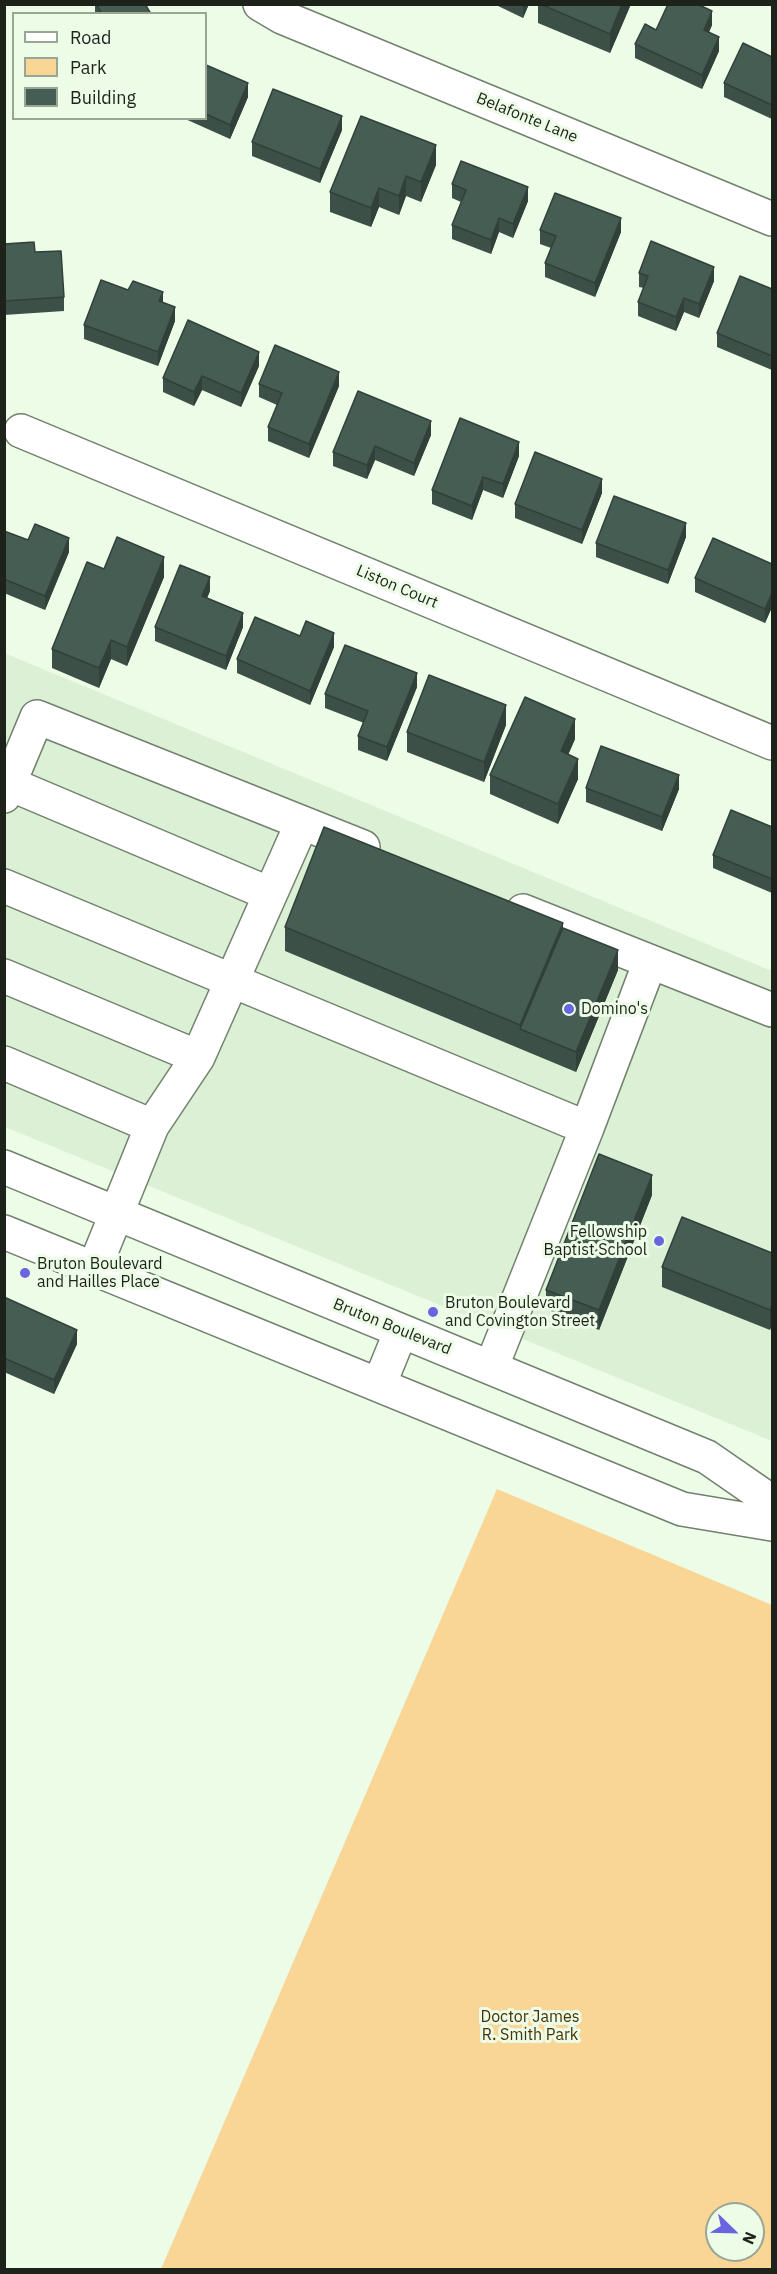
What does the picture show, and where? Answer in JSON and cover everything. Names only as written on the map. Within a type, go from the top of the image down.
[{"type":"street","name":"Belafonte Lane","points":[[271,11],[772,219]]},
{"type":"street","name":"Liston Court","points":[[21,432],[772,743]]},
{"type":"street","points":[[270,894],[7,790],[37,717],[389,858]]},
{"type":"street","points":[[94,1269],[152,1126],[198,1057],[302,823]]},
{"type":"street","points":[[4,886],[586,1128]]},
{"type":"street","points":[[498,901],[772,1010]]},
{"type":"street","points":[[491,1368],[650,962]]},
{"type":"street","points":[[4,976],[198,1057]]},
{"type":"street","points":[[4,1063],[152,1126]]},
{"type":"street","name":"Bruton Boulevard","points":[[4,1167],[707,1457],[772,1502]]},
{"type":"street","points":[[4,1232],[682,1509],[772,1524]]},
{"type":"street","points":[[379,1385],[401,1331]]},
{"type":"shaded area","points":[[4,653],[772,971],[772,1441],[5,1127]]},
{"type":"green space","name":"Doctor James R. Smith Park","points":[[497,1489],[772,1605],[772,2269],[161,2269]]},
{"type":"building","points":[[96,4],[145,4],[150,12],[101,12]]},
{"type":"building","points":[[540,4],[622,4],[610,34]]},
{"type":"building","points":[[668,4],[697,4],[712,11],[704,30],[719,37],[702,75],[635,44],[645,24],[656,30]]},
{"type":"building","points":[[743,43],[772,57],[772,105],[724,83]]},
{"type":"building","points":[[207,65],[248,83],[230,125],[207,114]]},
{"type":"building","points":[[273,89],[342,116],[320,169],[252,142]]},
{"type":"building","points":[[361,116],[436,145],[421,182],[406,176],[399,196],[379,188],[371,208],[330,192]]},
{"type":"building","points":[[461,161],[528,187],[513,224],[499,218],[491,240],[452,225],[466,190],[452,184]]},
{"type":"building","points":[[555,193],[621,218],[595,283],[545,263],[556,236],[540,230]]},
{"type":"building","points":[[651,241],[714,267],[699,304],[684,298],[676,317],[638,302],[648,276],[639,273]]},
{"type":"building","points":[[34,242],[35,252],[61,251],[64,297],[4,301],[4,244]]},
{"type":"building","points":[[740,276],[772,289],[772,356],[717,333]]},
{"type":"building","points":[[101,280],[128,290],[133,281],[163,292],[159,301],[175,307],[158,352],[84,325]]},
{"type":"building","points":[[188,320],[259,352],[241,393],[202,376],[194,392],[163,378]]},
{"type":"building","points":[[275,345],[339,372],[309,444],[268,427],[282,393],[259,384]]},
{"type":"building","points":[[358,391],[431,421],[414,463],[375,446],[367,465],[333,452]]},
{"type":"building","points":[[460,418],[519,442],[503,484],[483,477],[472,506],[432,490]]},
{"type":"building","points":[[535,452],[602,479],[582,530],[515,504]]},
{"type":"building","points":[[614,496],[686,523],[668,570],[596,543]]},
{"type":"building","points":[[35,524],[69,538],[45,596],[4,579],[4,531],[28,540]]},
{"type":"building","points":[[117,537],[164,557],[127,647],[111,640],[99,668],[52,649],[87,562],[104,569]]},
{"type":"building","points":[[713,538],[772,564],[772,593],[765,609],[695,578]]},
{"type":"building","points":[[180,565],[210,577],[202,596],[243,613],[226,656],[155,627]]},
{"type":"building","points":[[255,617],[300,636],[306,621],[334,633],[310,691],[237,659]]},
{"type":"building","points":[[345,645],[417,673],[387,747],[358,736],[368,711],[325,694]]},
{"type":"building","points":[[429,675],[506,705],[484,762],[407,732]]},
{"type":"building","points":[[525,697],[575,719],[561,751],[578,759],[558,804],[490,775]]},
{"type":"building","points":[[601,746],[679,775],[662,817],[586,788]]},
{"type":"building","points":[[731,810],[772,827],[772,879],[713,855]]},
{"type":"building","points":[[324,827],[563,923],[520,1025],[285,927]]},
{"type":"building","name":"Domino's","points":[[563,928],[618,950],[576,1052],[520,1029]]},
{"type":"building","points":[[599,1154],[652,1175],[599,1310],[546,1290]]},
{"type":"building","points":[[682,1217],[772,1253],[772,1305],[770,1310],[662,1267]]},
{"type":"building","points":[[4,1297],[77,1330],[54,1380],[4,1358]]},
{"type":"place","name":"Domino's","points":[[569,1009]]},
{"type":"place","name":"Fellowship Baptist School","points":[[659,1241]]},
{"type":"place","name":"Bruton Boulevard and Hailles Place","points":[[25,1273]]},
{"type":"place","name":"Bruton Boulevard and Covington Street","points":[[433,1312]]}]
